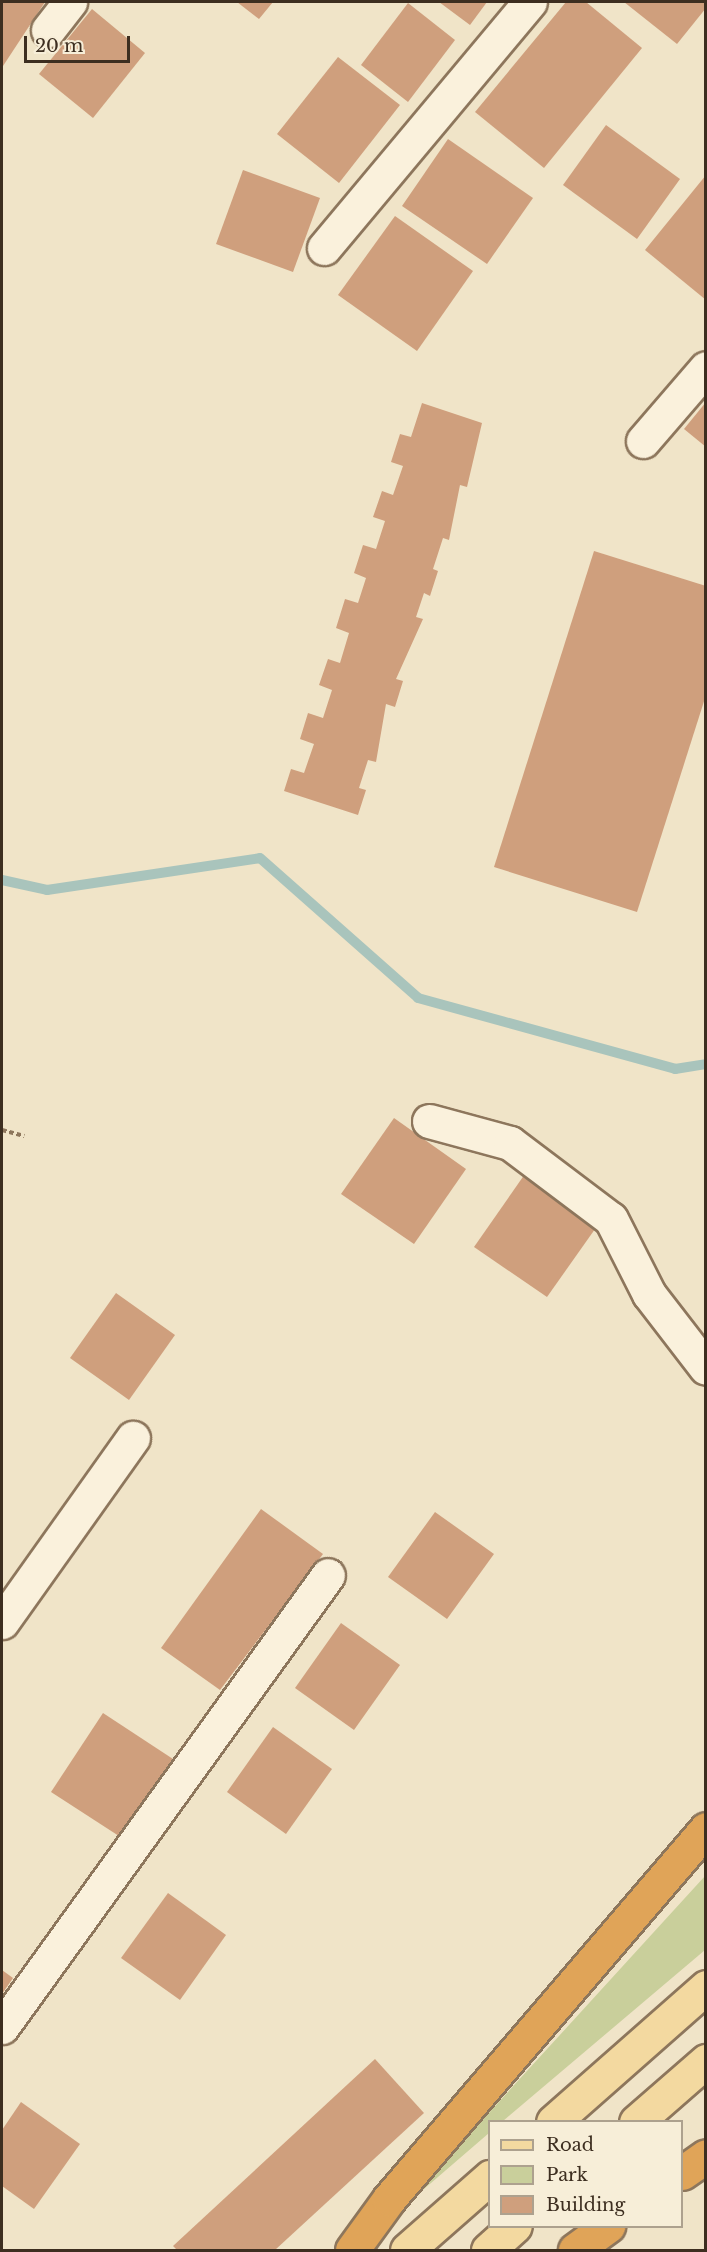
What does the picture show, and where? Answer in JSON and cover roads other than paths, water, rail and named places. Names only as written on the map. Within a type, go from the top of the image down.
[{"type":"highway","points":[[352,2250],[397,2190],[705,1829]]},
{"type":"highway","points":[[683,2172],[705,2156]]},
{"type":"highway","points":[[575,2250],[605,2228]]},
{"type":"main road","points":[[554,2120],[705,1987]]},
{"type":"main road","points":[[637,2120],[705,2061]]},
{"type":"main road","points":[[407,2250],[488,2178]]},
{"type":"main road","points":[[488,2250],[513,2228]]},
{"type":"street","points":[[48,30],[70,2]]},
{"type":"street","points":[[324,248],[530,2]]},
{"type":"street","points":[[643,441],[705,368]]},
{"type":"street","points":[[429,1121],[510,1143],[611,1219],[649,1294],[705,1368]]},
{"type":"street","points":[[2,1623],[133,1438]]},
{"type":"street","points":[[2,2027],[328,1575]]},
{"type":"waterway","points":[[2,880],[47,890],[260,858],[418,998],[675,1069],[706,1064]]}]
